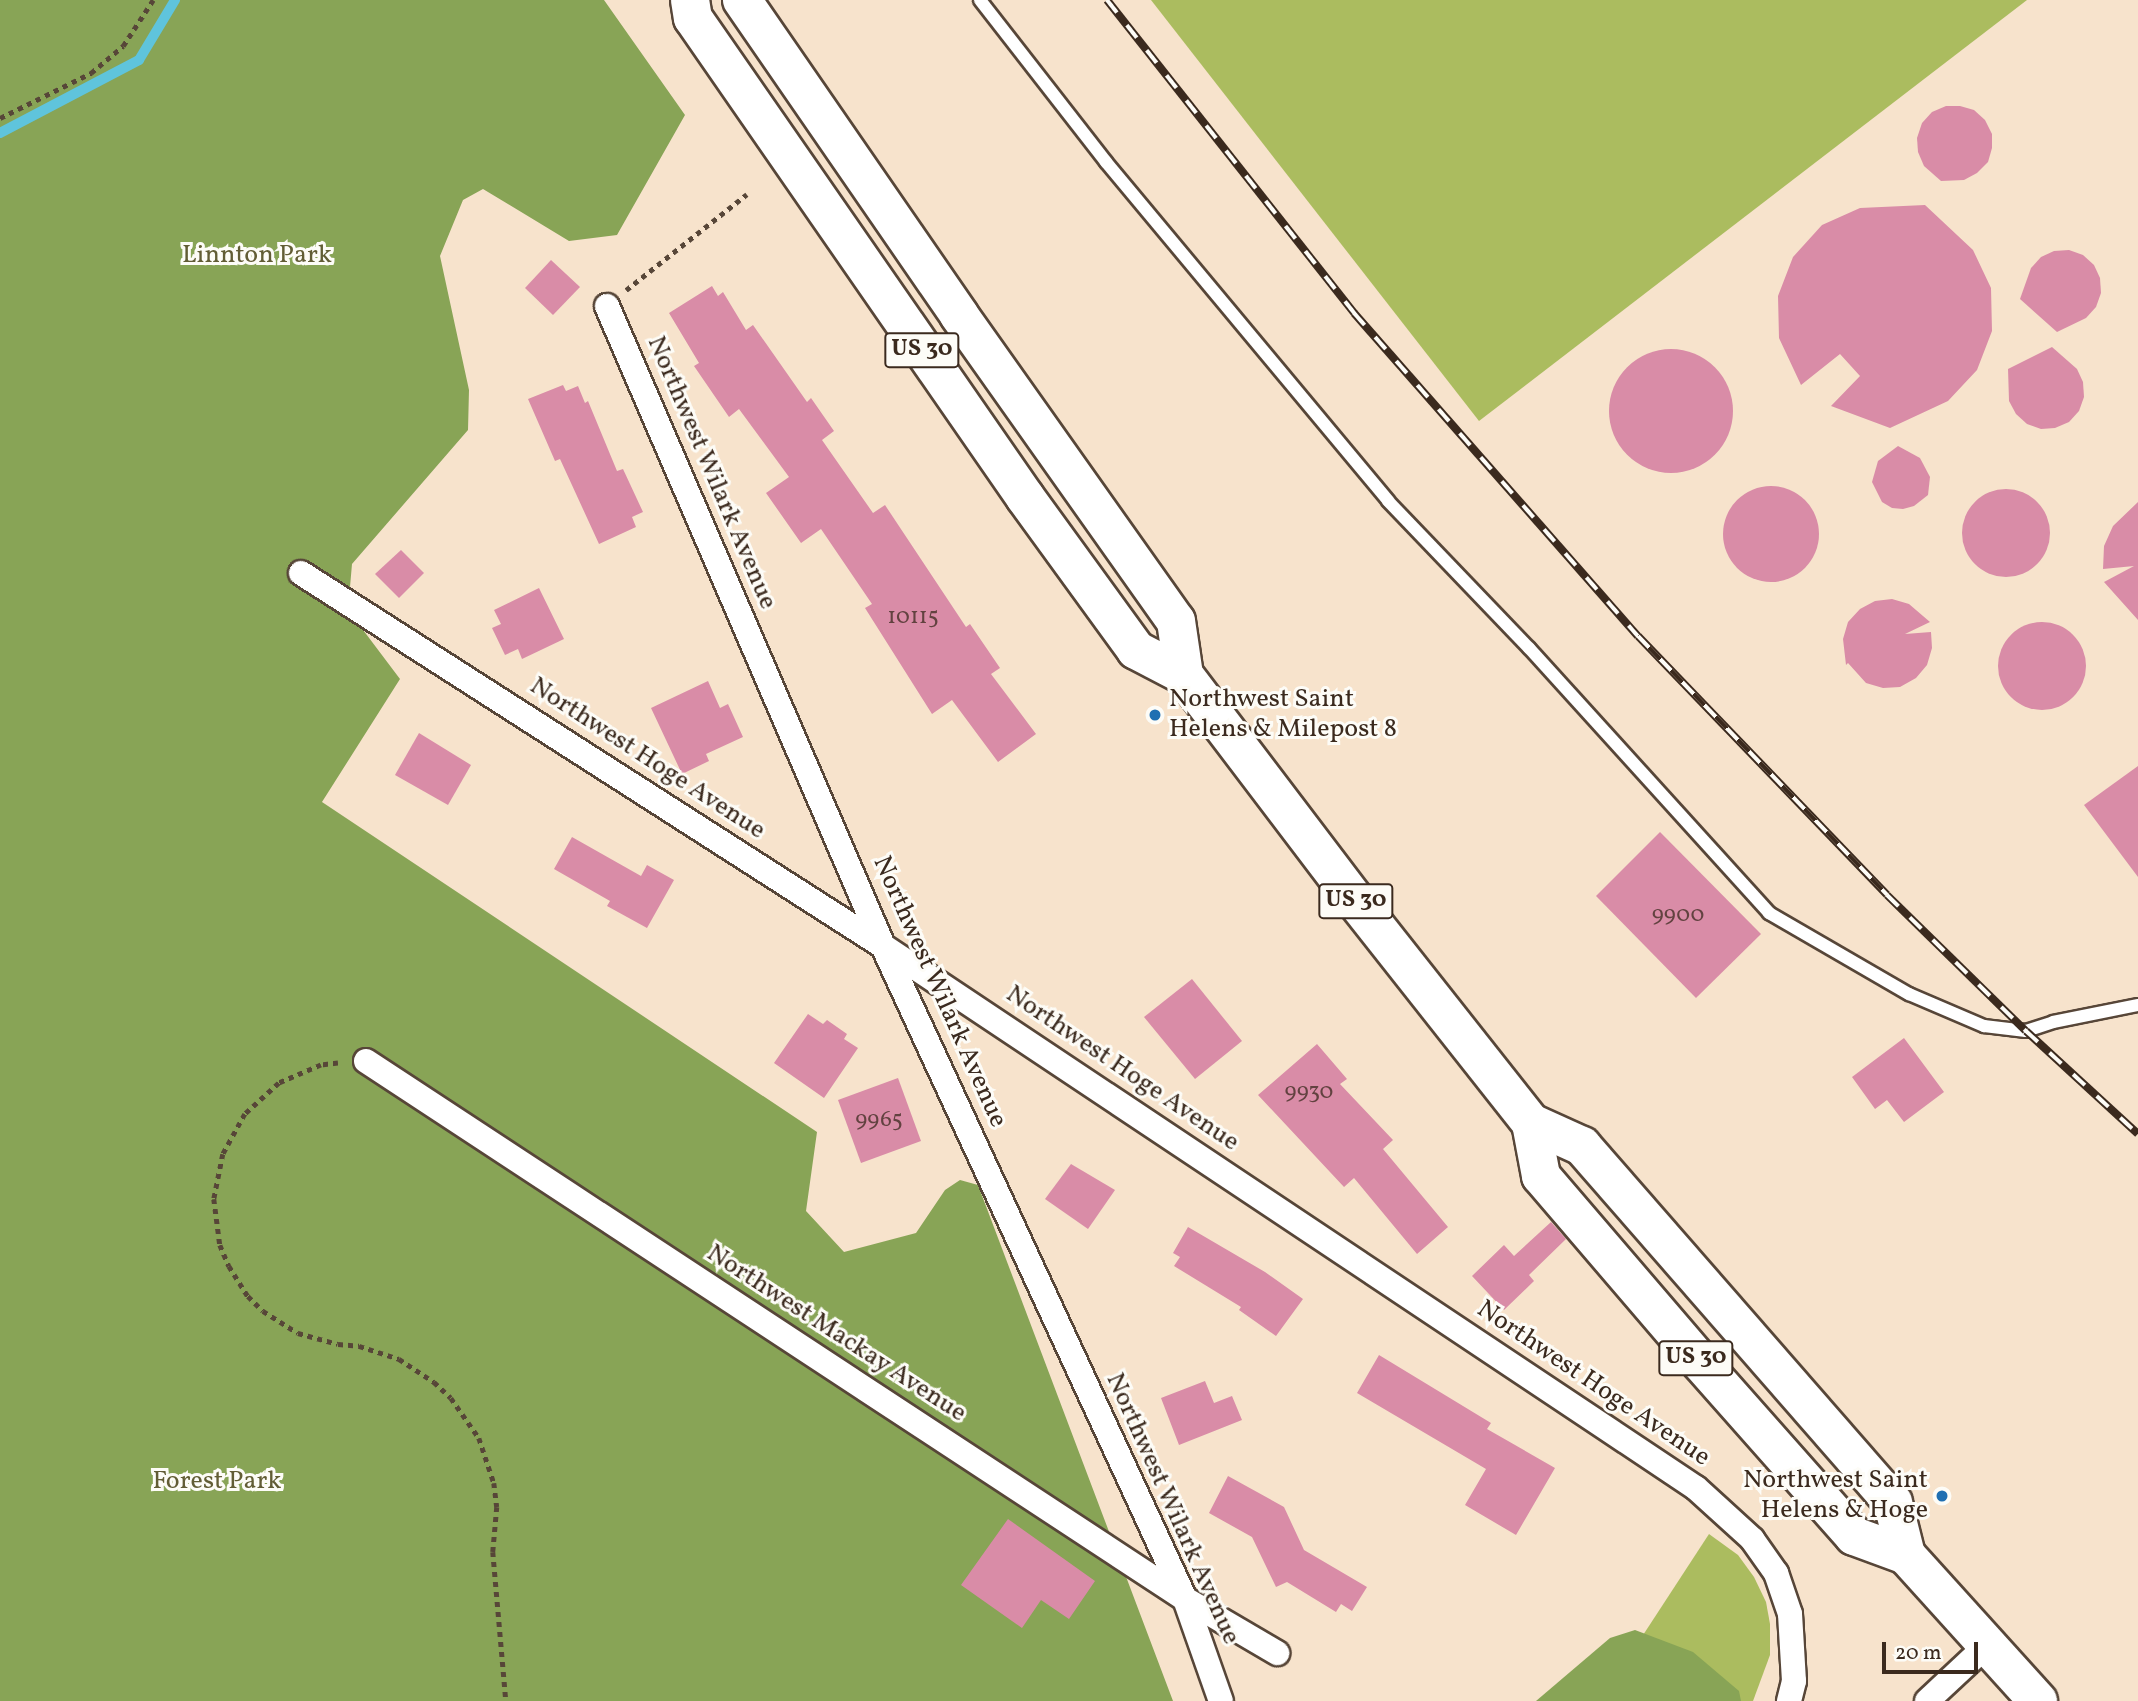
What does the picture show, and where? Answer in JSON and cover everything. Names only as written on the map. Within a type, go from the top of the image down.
[{"type":"highway","name":"US 30","points":[[690,0],[693,18],[708,40],[1010,475],[1136,650],[1184,674],[1362,909],[1531,1123],[1582,1146],[1893,1503],[1906,1555]]},
{"type":"highway","name":"US 30","points":[[741,0],[997,370],[1176,621],[1184,674]]},
{"type":"highway","name":"US 30","points":[[1531,1123],[1541,1176],[1700,1363],[1854,1536],[1906,1555],[2038,1701]]},
{"type":"street","name":"Northwest Wilark Avenue","points":[[607,306],[883,946],[1185,1599],[1221,1701]]},
{"type":"street","name":"Northwest Hoge Avenue","points":[[301,573],[883,946],[1696,1488],[1752,1539],[1776,1573],[1790,1614],[1794,1681],[1789,1701]]},
{"type":"street","name":"Northwest Mackay Avenue","points":[[366,1061],[1185,1599],[1277,1653]]},
{"type":"street","points":[[1927,1701],[1987,1645]]},
{"type":"lane","points":[[980,0],[1106,162],[1388,501],[1529,648],[1769,913],[1909,994],[1984,1026],[2026,1031],[2053,1022],[2138,1005]]},
{"type":"path","points":[[0,118],[91,73],[123,46],[153,0]]},
{"type":"path","points":[[607,306],[747,194]]},
{"type":"path","points":[[366,1061],[321,1065],[279,1083],[245,1114],[223,1154],[216,1188],[214,1199],[220,1245],[229,1266],[248,1296],[263,1311],[298,1333],[338,1344],[359,1346],[399,1359],[434,1382],[451,1398],[479,1437],[494,1483],[497,1507],[493,1552],[506,1701]]},
{"type":"green space","points":[[0,0],[604,0],[685,115],[617,235],[569,241],[483,189],[463,200],[440,256],[469,390],[468,430],[352,564],[348,610],[400,679],[322,802],[817,1132],[806,1211],[844,1252],[916,1233],[945,1190],[960,1180],[978,1185],[1173,1701],[0,1701]]},
{"type":"green space","points":[[1151,0],[2027,0],[1479,421]]},
{"type":"green space","points":[[1709,1534],[1738,1555],[1754,1577],[1766,1602],[1770,1624],[1770,1655],[1753,1701],[1600,1701]]},
{"type":"green space","points":[[1635,1630],[1693,1652],[1739,1691],[1741,1701],[1536,1701],[1610,1638]]},
{"type":"building","points":[[1946,106],[1974,110],[1985,120],[1992,134],[1988,162],[1977,173],[1964,180],[1941,181],[1924,166],[1918,152],[1917,138],[1922,123],[1932,112]]},
{"type":"building","points":[[1925,205],[1973,250],[1991,288],[1992,331],[1977,370],[1948,401],[1890,428],[1831,406],[1860,376],[1840,354],[1801,385],[1779,338],[1778,296],[1793,257],[1822,225],[1860,208]]},
{"type":"building","points":[[2069,250],[2083,255],[2094,265],[2100,278],[2101,293],[2096,307],[2086,318],[2057,332],[2020,299],[2031,268],[2041,257],[2054,251]]},
{"type":"building","points":[[551,260],[580,287],[553,315],[525,288]]},
{"type":"building","points":[[712,286],[718,296],[723,292],[746,330],[753,325],[807,402],[811,398],[834,431],[822,440],[873,513],[885,505],[966,627],[970,624],[1000,668],[991,674],[1036,734],[998,762],[952,700],[932,714],[865,608],[872,604],[821,529],[801,543],[766,493],[789,477],[739,409],[729,417],[694,366],[699,363],[669,313]]},
{"type":"building","points":[[2052,347],[2077,369],[2083,382],[2084,397],[2079,411],[2069,422],[2055,428],[2041,429],[2027,424],[2016,414],[2009,401],[2008,369]]},
{"type":"building","points":[[1671,349],[1695,354],[1715,367],[1728,387],[1733,411],[1728,435],[1715,455],[1695,468],[1671,473],[1647,468],[1627,455],[1614,435],[1609,411],[1614,387],[1627,367],[1647,354]]},
{"type":"building","points":[[563,385],[566,391],[578,386],[585,403],[588,401],[617,471],[623,469],[643,512],[632,517],[636,527],[599,544],[560,459],[555,461],[528,399]]},
{"type":"building","points":[[1898,446],[1920,458],[1930,477],[1928,495],[1914,506],[1903,509],[1892,508],[1882,502],[1872,482],[1878,461]]},
{"type":"building","points":[[1771,486],[1789,490],[1805,500],[1815,516],[1819,534],[1815,552],[1805,568],[1789,578],[1771,582],[1753,578],[1737,568],[1727,552],[1723,534],[1727,516],[1737,500],[1753,490]]},
{"type":"building","points":[[2006,489],[2031,496],[2043,508],[2050,533],[2043,558],[2031,570],[2006,577],[1981,570],[1969,558],[1962,533],[1969,508],[1981,496]]},
{"type":"building","points":[[2138,502],[2138,620],[2104,582],[2134,566],[2103,569],[2104,546],[2113,526]]},
{"type":"building","points":[[401,550],[424,573],[399,598],[375,574]]},
{"type":"building","points":[[539,588],[564,639],[522,659],[518,649],[505,655],[492,628],[501,624],[494,610]]},
{"type":"building","points":[[1892,599],[1909,604],[1930,622],[1905,634],[1931,632],[1932,648],[1927,665],[1916,678],[1900,687],[1883,688],[1866,683],[1848,663],[1846,665],[1843,639],[1848,622],[1860,609],[1875,601]]},
{"type":"building","points":[[2033,622],[2051,622],[2067,629],[2079,641],[2086,657],[2086,675],[2079,691],[2067,703],[2051,710],[2033,710],[2017,703],[2005,691],[1998,675],[1998,657],[2005,641],[2017,629]]},
{"type":"building","points":[[708,681],[720,708],[728,704],[743,737],[706,754],[709,761],[682,774],[651,708]]},
{"type":"building","points":[[419,733],[471,765],[448,805],[395,775]]},
{"type":"building","points":[[2138,766],[2138,877],[2084,805]]},
{"type":"building","points":[[1660,832],[1761,934],[1696,998],[1596,896]]},
{"type":"building","points":[[572,837],[641,876],[647,865],[674,880],[647,928],[607,906],[610,901],[554,869]]},
{"type":"building","points":[[1192,979],[1242,1041],[1195,1079],[1144,1017]]},
{"type":"building","points":[[808,1014],[823,1024],[827,1020],[847,1034],[844,1039],[858,1048],[824,1098],[774,1063]]},
{"type":"building","points":[[1904,1038],[1944,1092],[1904,1122],[1887,1100],[1875,1109],[1852,1077]]},
{"type":"building","points":[[1317,1044],[1347,1079],[1340,1084],[1393,1140],[1383,1149],[1448,1227],[1417,1254],[1354,1178],[1344,1187],[1258,1095]]},
{"type":"building","points":[[898,1078],[921,1141],[861,1163],[838,1100]]},
{"type":"building","points":[[1071,1164],[1115,1190],[1088,1229],[1045,1199]]},
{"type":"building","points":[[1551,1222],[1566,1239],[1529,1275],[1534,1281],[1504,1310],[1472,1276],[1504,1245],[1514,1256]]},
{"type":"building","points":[[1188,1227],[1265,1272],[1303,1299],[1276,1336],[1239,1310],[1241,1307],[1174,1266],[1180,1257],[1173,1253]]},
{"type":"building","points":[[1379,1355],[1491,1423],[1487,1429],[1555,1468],[1516,1535],[1465,1505],[1486,1469],[1357,1393]]},
{"type":"building","points":[[1205,1381],[1214,1403],[1232,1396],[1242,1420],[1179,1445],[1161,1398]]},
{"type":"building","points":[[1228,1476],[1284,1507],[1304,1550],[1367,1587],[1352,1611],[1341,1604],[1336,1612],[1287,1582],[1276,1587],[1252,1537],[1209,1513]]},
{"type":"building","points":[[1008,1519],[1095,1581],[1069,1619],[1041,1600],[1022,1628],[961,1585]]},
{"type":"waterway","points":[[0,133],[139,60],[175,0]]},
{"type":"railway","points":[[1107,0],[1354,313],[1638,636],[1887,895],[2026,1031],[2138,1134]]},
{"type":"place","name":"Northwest Saint Helens & Milepost 8","points":[[1155,715]]},
{"type":"place","name":"Northwest Saint Helens & Hoge","points":[[1942,1496]]},
{"type":"park label","name":"Linnton Park","points":[[257,256]]},
{"type":"park label","name":"Forest Park","points":[[217,1482]]}]
